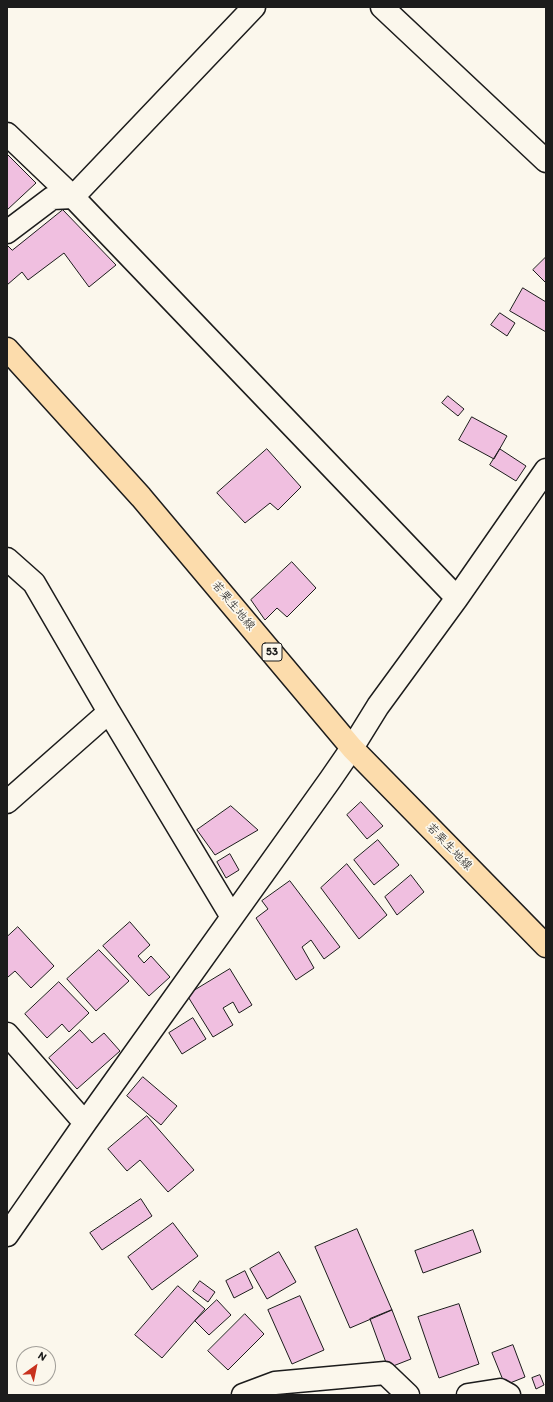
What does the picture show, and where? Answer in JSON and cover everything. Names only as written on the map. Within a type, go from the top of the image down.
[{"type":"main road","name":"若栗生地線","points":[[7,349],[141,497],[352,748],[546,946]]},
{"type":"street","points":[[7,232],[52,198],[73,197],[254,7]]},
{"type":"street","points":[[382,7],[546,160]]},
{"type":"street","points":[[7,134],[73,197],[457,598]]},
{"type":"street","points":[[7,1235],[352,748],[378,706],[457,598],[546,470]]},
{"type":"street","points":[[7,559],[34,583],[109,712],[232,917]]},
{"type":"street","points":[[7,802],[109,712]]},
{"type":"street","points":[[7,1034],[85,1123]]},
{"type":"street","points":[[243,1395],[275,1383],[386,1373],[408,1395]]},
{"type":"street","points":[[468,1395],[500,1390],[508,1395]]},
{"type":"building","points":[[7,154],[36,183],[7,210]]},
{"type":"building","points":[[63,210],[116,265],[89,287],[64,253],[28,280],[22,272],[7,285],[7,245],[12,250]]},
{"type":"building","points":[[546,257],[546,283],[533,270]]},
{"type":"building","points":[[523,288],[546,302],[546,332],[510,311]]},
{"type":"building","points":[[500,313],[515,323],[507,336],[491,325]]},
{"type":"building","points":[[448,396],[464,409],[458,416],[442,403]]},
{"type":"building","points":[[472,417],[507,436],[494,459],[459,440]]},
{"type":"building","points":[[267,449],[301,487],[278,510],[270,503],[245,523],[217,493]]},
{"type":"building","points":[[500,449],[526,466],[516,481],[490,465]]},
{"type":"building","points":[[292,562],[316,588],[287,617],[277,608],[265,620],[251,600]]},
{"type":"building","points":[[361,802],[383,826],[367,839],[347,815]]},
{"type":"building","points":[[231,806],[258,830],[215,855],[197,830]]},
{"type":"building","points":[[378,840],[399,865],[374,885],[354,860]]},
{"type":"building","points":[[230,854],[239,870],[226,878],[217,862]]},
{"type":"building","points":[[347,864],[387,915],[359,939],[321,888]]},
{"type":"building","points":[[411,875],[424,892],[397,915],[385,897]]},
{"type":"building","points":[[290,881],[340,947],[324,959],[311,940],[302,947],[314,968],[296,980],[256,918],[268,909],[262,901]]},
{"type":"building","points":[[130,922],[150,945],[138,956],[144,963],[151,956],[170,977],[149,996],[103,946]]},
{"type":"building","points":[[18,927],[54,966],[31,988],[15,971],[8,977],[7,976],[7,937]]},
{"type":"building","points":[[99,950],[129,981],[96,1011],[67,979]]},
{"type":"building","points":[[230,969],[252,1005],[239,1013],[233,1002],[223,1008],[233,1025],[213,1037],[187,995]]},
{"type":"building","points":[[59,982],[89,1013],[69,1032],[62,1024],[47,1038],[25,1014]]},
{"type":"building","points":[[193,1018],[206,1039],[182,1054],[169,1033]]},
{"type":"building","points":[[80,1030],[92,1043],[104,1033],[120,1051],[77,1089],[49,1058]]},
{"type":"building","points":[[143,1077],[177,1106],[161,1125],[127,1096]]},
{"type":"building","points":[[147,1116],[194,1170],[168,1192],[140,1160],[127,1171],[108,1149]]},
{"type":"building","points":[[141,1199],[152,1216],[102,1250],[90,1233]]},
{"type":"building","points":[[173,1223],[198,1256],[152,1290],[128,1257]]},
{"type":"building","points":[[357,1229],[392,1310],[350,1328],[315,1247]]},
{"type":"building","points":[[473,1230],[481,1252],[423,1273],[415,1251]]},
{"type":"building","points":[[279,1252],[296,1282],[267,1299],[250,1269]]},
{"type":"building","points":[[245,1271],[253,1288],[234,1298],[226,1281]]},
{"type":"building","points":[[200,1281],[215,1292],[208,1302],[193,1291]]},
{"type":"building","points":[[178,1286],[205,1309],[162,1358],[135,1335]]},
{"type":"building","points":[[300,1296],[324,1350],[292,1364],[268,1310]]},
{"type":"building","points":[[217,1300],[231,1315],[209,1335],[195,1321]]},
{"type":"building","points":[[459,1304],[479,1364],[439,1378],[418,1317]]},
{"type":"building","points":[[392,1310],[411,1359],[388,1368],[370,1319]]},
{"type":"building","points":[[245,1314],[264,1334],[228,1370],[208,1351]]},
{"type":"building","points":[[513,1345],[525,1377],[505,1385],[492,1353]]},
{"type":"building","points":[[540,1375],[544,1385],[536,1389],[532,1378]]}]
